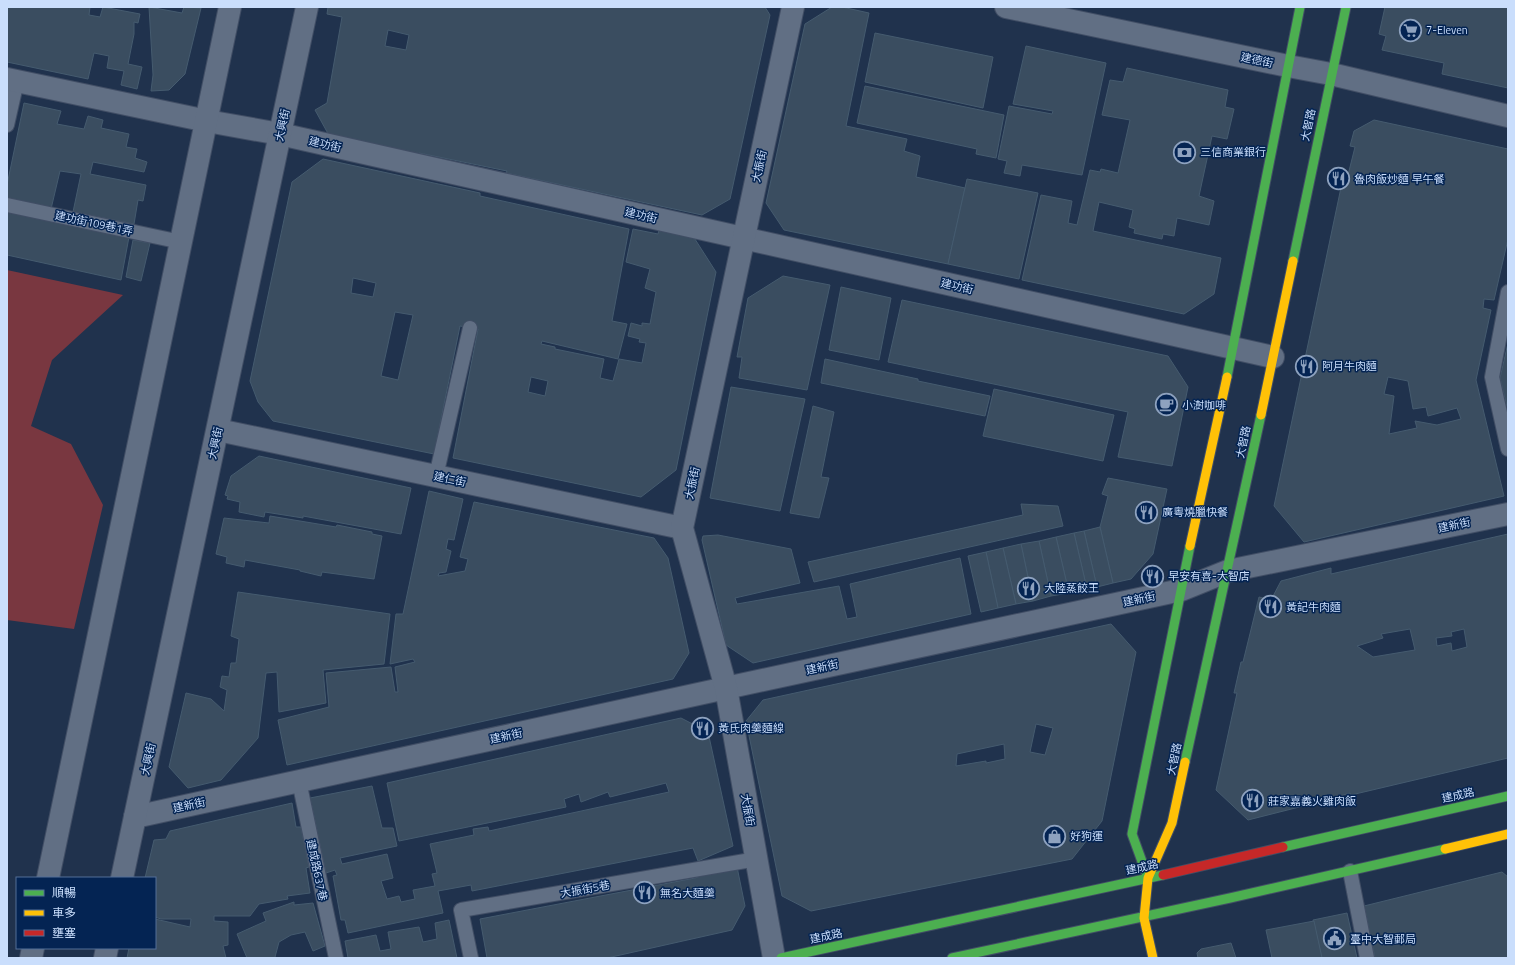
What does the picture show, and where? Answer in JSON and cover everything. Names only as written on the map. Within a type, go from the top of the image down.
[{"type":"street","points":[[48,877],[230,7]]},
{"type":"street","name":"大興街","points":[[122,877],[307,7]]},
{"type":"street","name":"大振街","points":[[774,958],[726,688],[682,528],[793,7]]},
{"type":"street","name":"建德街","points":[[1006,7],[1331,74],[1508,116]]},
{"type":"street","name":"大智路","points":[[1148,878],[1132,834],[1181,590],[1233,348],[1300,7]]},
{"type":"street","name":"大智路","points":[[1153,958],[1144,918],[1148,878],[1172,823],[1228,571],[1346,7]]},
{"type":"street","name":"建功街","points":[[12,80],[207,121],[280,134],[1273,357]]},
{"type":"street","name":"建仁街","points":[[218,430],[682,528]]},
{"type":"street","name":"建新街","points":[[135,817],[1181,590],[1228,571],[1508,514]]},
{"type":"street","name":"建成路","points":[[781,958],[1148,878],[1508,796]]},
{"type":"street","points":[[952,958],[1144,918],[1508,834]]},
{"type":"lane","points":[[7,125],[12,80]]},
{"type":"lane","name":"建功街109巷1弄","points":[[7,205],[181,242]]},
{"type":"lane","points":[[1508,292],[1492,377],[1508,449]]},
{"type":"lane","points":[[436,476],[470,328]]},
{"type":"lane","name":"建成路637巷","points":[[299,781],[336,958]]},
{"type":"lane","name":"大振街5巷","points":[[471,958],[461,910],[757,859]]},
{"type":"lane","points":[[1350,871],[1367,958]]},
{"type":"shaded area","points":[[7,270],[123,295],[52,360],[31,426],[71,444],[103,505],[74,629],[7,620]]},
{"type":"building","points":[[7,7],[90,7],[89,15],[100,17],[103,7],[140,14],[138,23],[134,22],[134,34],[128,64],[142,67],[137,89],[121,85],[124,71],[107,68],[109,56],[94,53],[88,79],[7,62]]},
{"type":"building","points":[[149,7],[182,13],[184,7],[201,8],[185,74],[169,90],[151,91],[153,75]]},
{"type":"building","points":[[328,7],[765,7],[770,15],[730,199],[702,215],[506,173],[507,171],[419,153],[418,157],[331,139],[315,110],[327,103],[342,17],[327,14]],"holes":[[[388,30],[409,35],[406,50],[385,46]]]},
{"type":"building","points":[[832,7],[842,7],[869,13],[846,126],[907,139],[904,151],[920,156],[916,177],[965,188],[948,264],[784,230],[766,203],[805,24]]},
{"type":"building","points":[[1385,7],[1508,7],[1508,88],[1442,74],[1444,63],[1382,50],[1386,36],[1379,34]]},
{"type":"building","points":[[875,33],[993,57],[983,108],[865,82]]},
{"type":"building","points":[[1026,46],[1106,63],[1082,175],[1022,165],[1020,176],[1004,173],[1007,161],[998,159],[1009,106],[1052,114],[1053,111],[1013,104]]},
{"type":"building","points":[[1127,68],[1228,90],[1225,107],[1234,109],[1227,139],[1212,136],[1199,196],[1214,201],[1209,225],[1177,218],[1174,236],[1163,234],[1162,239],[1134,233],[1135,229],[1129,227],[1133,210],[1099,202],[1093,231],[1221,258],[1214,294],[1184,314],[1022,280],[1041,195],[1072,201],[1068,223],[1077,225],[1090,170],[1100,172],[1101,169],[1118,173],[1130,120],[1102,115],[1110,80],[1123,82]]},
{"type":"building","points":[[865,86],[1004,115],[996,158],[976,154],[977,149],[857,123]]},
{"type":"building","points":[[24,103],[61,111],[57,124],[84,129],[88,116],[103,120],[101,128],[129,134],[126,147],[137,149],[135,158],[147,162],[144,172],[93,162],[90,174],[146,185],[143,201],[138,200],[134,224],[73,212],[81,174],[60,171],[51,209],[7,199],[7,185]]},
{"type":"building","points":[[1374,120],[1508,149],[1508,239],[1494,300],[1484,299],[1483,308],[1491,310],[1476,380],[1504,496],[1304,542],[1274,506],[1343,178],[1347,179],[1355,147],[1350,146],[1354,131]],"holes":[[[1388,377],[1408,381],[1413,409],[1426,407],[1428,416],[1457,408],[1461,419],[1437,425],[1415,421],[1417,428],[1389,434],[1394,396],[1384,394]]]},
{"type":"building","points":[[323,159],[480,193],[480,196],[629,229],[612,321],[627,324],[618,359],[542,341],[541,344],[555,347],[555,349],[604,359],[600,378],[613,381],[619,359],[642,363],[646,343],[639,342],[640,339],[628,336],[631,323],[642,326],[642,323],[650,324],[656,292],[645,288],[650,269],[626,262],[633,229],[658,234],[659,230],[693,236],[716,272],[676,470],[641,497],[453,458],[478,329],[460,326],[434,454],[273,421],[258,402],[250,381],[292,182]],"holes":[[[353,278],[376,283],[373,297],[351,293]],[[395,312],[413,315],[398,380],[381,376]],[[531,377],[548,381],[545,396],[528,392]]]},
{"type":"building","points":[[967,179],[1038,193],[1019,279],[948,264]]},
{"type":"building","points":[[7,210],[129,237],[121,280],[7,255]]},
{"type":"building","points":[[133,240],[150,243],[141,281],[126,277]]},
{"type":"building","points":[[783,276],[830,285],[807,390],[739,378],[742,357],[737,357],[748,298]]},
{"type":"building","points":[[841,287],[891,298],[879,360],[829,350]]},
{"type":"building","points":[[902,300],[1168,356],[1188,387],[1172,466],[1118,457],[1128,412],[888,362]]},
{"type":"building","points":[[1508,343],[1508,411],[1500,378]]},
{"type":"building","points":[[825,359],[990,396],[985,416],[821,383]]},
{"type":"building","points":[[731,387],[805,399],[780,511],[710,498]]},
{"type":"building","points":[[994,389],[1114,415],[1103,461],[983,436]]},
{"type":"building","points":[[813,406],[834,412],[821,477],[829,478],[819,518],[790,513]]},
{"type":"building","points":[[259,456],[411,488],[401,534],[303,516],[303,518],[265,512],[264,517],[239,512],[240,502],[227,499],[228,496],[225,495],[231,476]]},
{"type":"building","points":[[1108,478],[1167,489],[1153,554],[1131,579],[1113,583],[1100,527],[1108,496],[1102,494]]},
{"type":"building","points":[[429,491],[463,499],[454,540],[448,539],[446,549],[451,551],[446,572],[439,573],[438,576],[465,571],[468,559],[460,557],[474,502],[654,538],[668,558],[689,653],[673,679],[287,765],[278,720],[329,707],[326,673],[391,667],[395,692],[398,692],[395,667],[415,662],[413,659],[390,664],[396,614],[403,614]]},
{"type":"building","points":[[1021,504],[1058,506],[1063,526],[814,582],[808,562],[1023,515]]},
{"type":"building","points":[[270,516],[336,527],[337,525],[372,532],[372,534],[382,536],[374,579],[322,572],[321,576],[300,570],[245,560],[244,567],[226,563],[227,557],[216,554],[224,518],[269,523]]},
{"type":"building","points":[[1100,527],[1113,583],[1097,587],[1084,531]]},
{"type":"building","points":[[1084,531],[1097,587],[1087,589],[1074,533]]},
{"type":"building","points":[[1074,533],[1087,589],[1069,593],[1056,537]]},
{"type":"building","points":[[1508,534],[1508,758],[1351,795],[1350,793],[1248,820],[1216,790],[1237,693],[1234,693],[1259,597],[1271,600],[1281,581],[1331,568],[1331,574]],"holes":[[[1410,629],[1415,650],[1373,657],[1357,646],[1383,638],[1381,634]],[[1464,629],[1467,647],[1452,651],[1451,643],[1437,646],[1436,638],[1452,636],[1451,632]]]},
{"type":"building","points":[[718,535],[791,549],[800,583],[735,598],[737,604],[839,586],[847,619],[857,617],[850,584],[960,558],[971,614],[753,663],[726,645],[702,540],[703,536]]},
{"type":"building","points":[[1056,537],[1069,593],[1051,596],[1039,541]]},
{"type":"building","points":[[1039,541],[1051,596],[1033,601],[1021,544]]},
{"type":"building","points":[[1021,544],[1033,601],[1016,604],[1003,548]]},
{"type":"building","points":[[1003,548],[1016,604],[998,608],[986,552]]},
{"type":"building","points":[[986,552],[998,608],[981,612],[968,556]]},
{"type":"building","points":[[238,592],[390,614],[384,664],[323,670],[326,703],[279,712],[277,672],[266,673],[258,738],[221,780],[188,788],[169,767],[186,693],[211,699],[224,711],[227,690],[220,687],[222,676],[229,677],[231,663],[236,663],[239,639],[231,636]]},
{"type":"building","points":[[1111,624],[1136,652],[1102,821],[1072,859],[811,911],[782,896],[746,721],[763,700]],"holes":[[[1036,724],[1053,728],[1045,755],[1030,752]],[[1004,744],[1005,759],[986,763],[986,761],[956,766],[957,754]]]},
{"type":"building","points":[[681,718],[708,732],[733,846],[698,861],[693,848],[472,891],[471,885],[438,891],[443,913],[348,933],[345,920],[341,920],[333,876],[337,875],[335,870],[326,873],[310,798],[372,786],[382,828],[393,828],[397,846],[340,858],[342,864],[387,854],[393,878],[381,881],[387,899],[399,896],[401,902],[415,899],[413,890],[435,886],[432,874],[437,873],[430,844],[474,835],[473,829],[488,827],[489,831],[669,792],[666,783],[610,797],[608,792],[581,802],[579,794],[564,799],[566,807],[399,841],[387,783]]},
{"type":"building","points":[[292,803],[296,827],[301,827],[309,867],[306,868],[310,893],[287,896],[288,899],[259,904],[250,916],[214,916],[214,921],[228,922],[228,945],[223,946],[226,958],[127,958],[129,949],[156,949],[156,919],[190,927],[191,919],[161,919],[156,917],[156,877],[145,877],[154,840],[166,839],[170,831]]},
{"type":"building","points":[[736,862],[745,906],[732,930],[607,958],[487,958],[480,919],[695,878]]},
{"type":"building","points":[[1502,872],[1508,877],[1508,958],[1375,958],[1364,906]]},
{"type":"building","points":[[294,902],[294,905],[313,903],[325,946],[313,951],[305,932],[291,935],[279,942],[275,957],[277,958],[247,958],[237,934],[266,921],[263,913]]},
{"type":"building","name":"臺中大智郵局","points":[[1347,913],[1357,958],[1322,958],[1313,920]]},
{"type":"building","points":[[449,920],[457,958],[348,958],[345,941],[376,935],[380,951],[391,949],[388,932],[419,927],[423,942],[437,939],[435,923]]},
{"type":"building","points":[[1314,921],[1322,958],[1272,958],[1266,930]]},
{"type":"building","points":[[1231,943],[1236,958],[1198,958],[1197,953],[1201,949]]},
{"type":"traffic: fast","points":[[1227,377],[1300,7]]},
{"type":"traffic: fast","points":[[1293,261],[1346,7]]},
{"type":"traffic: fast","points":[[1185,762],[1261,415]]},
{"type":"traffic: fast","points":[[1148,878],[1132,834],[1190,546]]},
{"type":"traffic: fast","points":[[1283,847],[1508,796]]},
{"type":"traffic: fast","points":[[952,958],[1230,898],[1445,849]]},
{"type":"traffic: fast","points":[[781,958],[1163,875]]},
{"type":"traffic: slow","points":[[1261,415],[1293,261]]},
{"type":"traffic: slow","points":[[1190,546],[1227,377]]},
{"type":"traffic: slow","points":[[1153,958],[1144,918],[1148,878],[1172,823],[1185,762]]},
{"type":"traffic: slow","points":[[1445,849],[1508,834]]},
{"type":"traffic: jam","points":[[1163,875],[1283,847]]},
{"type":"place","name":"7-Eleven","points":[[1411,30]]},
{"type":"place","name":"三信商業銀行","points":[[1184,152]]},
{"type":"place","name":"魯肉飯炒麵 早午餐","points":[[1339,179]]},
{"type":"place","name":"阿月牛肉麵","points":[[1307,366]]},
{"type":"place","name":"小澍咖啡","points":[[1167,405]]},
{"type":"place","name":"廣粵燒臘快餐","points":[[1147,512]]},
{"type":"place","name":"早安有喜-大智店","points":[[1152,576]]},
{"type":"place","name":"大陸蒸餃王","points":[[1028,588]]},
{"type":"place","name":"黃記牛肉麵","points":[[1271,607]]},
{"type":"place","name":"黃氏肉羹麵線","points":[[702,728]]},
{"type":"place","name":"莊家嘉義火雞肉飯","points":[[1252,801]]},
{"type":"place","name":"好狗運","points":[[1055,836]]},
{"type":"place","name":"無名大麵羹","points":[[644,893]]},
{"type":"place","name":"臺中大智郵局","points":[[1335,939]]}]
